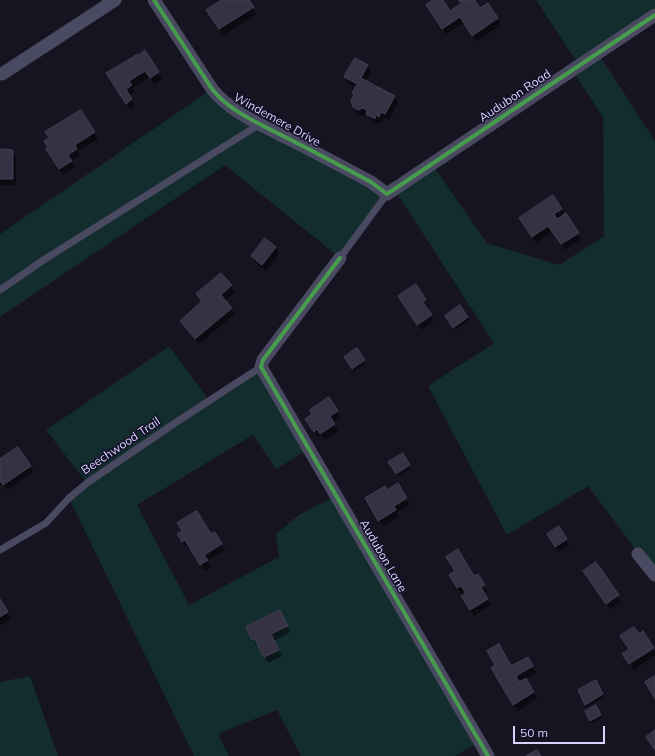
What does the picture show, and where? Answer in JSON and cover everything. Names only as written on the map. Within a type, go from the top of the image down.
[{"type":"street","points":[[2,74],[115,0]]},
{"type":"street","name":"Windemere Drive","points":[[154,0],[218,96],[230,106],[260,124],[371,182],[386,194]]},
{"type":"street","name":"Audubon Road","points":[[386,194],[655,16]]},
{"type":"street","name":"Audubon Road","points":[[261,367],[263,360],[340,258]]},
{"type":"street","name":"Audubon Lane","points":[[261,367],[488,756]]},
{"type":"street","points":[[638,554],[655,575]]},
{"type":"lane","points":[[0,290],[45,259],[260,124]]},
{"type":"lane","name":"Audubon Road","points":[[340,258],[386,194]]},
{"type":"lane","name":"Beechwood Trail","points":[[0,550],[46,523],[69,498],[87,483],[261,367]]},
{"type":"green space","points":[[536,0],[655,0],[655,15],[598,53],[655,141],[655,575],[588,486],[507,535],[428,386],[494,343],[394,189],[432,164],[487,243],[559,265],[604,236],[603,117],[572,70],[579,65]]},
{"type":"green space","points":[[212,89],[387,194],[340,258],[225,165],[0,317],[0,234]]},
{"type":"green space","points":[[169,346],[209,400],[261,367],[309,449],[276,469],[253,435],[137,505],[189,605],[279,557],[276,534],[299,515],[336,496],[480,742],[455,756],[301,756],[277,710],[218,734],[229,756],[194,756],[69,498],[87,483],[46,430]]},
{"type":"green space","points":[[30,676],[58,756],[0,756],[0,682]]},
{"type":"building","points":[[222,0],[249,0],[254,7],[219,29],[206,10]]},
{"type":"building","points":[[433,0],[443,0],[450,11],[461,4],[459,0],[475,0],[480,8],[488,3],[498,18],[472,36],[460,17],[442,29],[426,5]]},
{"type":"building","points":[[145,50],[159,72],[150,78],[145,71],[129,81],[132,85],[126,89],[132,99],[126,104],[106,73],[138,54],[139,55]]},
{"type":"building","points":[[355,58],[368,65],[361,78],[395,96],[385,114],[381,112],[379,117],[376,115],[375,119],[366,114],[367,111],[363,108],[358,110],[353,107],[351,101],[354,95],[352,93],[357,84],[344,77]]},
{"type":"building","points":[[81,110],[95,132],[75,145],[77,149],[68,155],[72,161],[59,169],[46,149],[48,148],[44,141],[49,138],[45,132]]},
{"type":"building","points":[[0,149],[13,150],[13,179],[0,179]]},
{"type":"building","points":[[553,195],[562,209],[554,214],[557,219],[566,213],[579,233],[561,244],[548,226],[532,237],[519,218]]},
{"type":"building","points":[[265,238],[276,247],[262,265],[251,256]]},
{"type":"building","points":[[221,273],[232,285],[221,295],[232,308],[195,339],[180,321],[202,301],[196,294]]},
{"type":"building","points":[[416,284],[426,300],[423,302],[432,315],[417,325],[398,296]]},
{"type":"building","points":[[460,305],[468,317],[453,328],[445,316]]},
{"type":"building","points":[[357,348],[365,360],[352,369],[344,357]]},
{"type":"building","points":[[329,397],[338,411],[330,416],[335,424],[320,434],[317,429],[314,432],[305,419],[312,414],[310,410]]},
{"type":"building","points":[[18,447],[31,466],[3,485],[0,481],[0,459]]},
{"type":"building","points":[[403,453],[410,465],[396,474],[388,462]]},
{"type":"building","points":[[398,483],[407,498],[394,506],[396,510],[378,521],[365,498],[385,486],[387,490]]},
{"type":"building","points":[[197,511],[211,534],[215,532],[222,544],[204,555],[208,560],[200,565],[185,540],[182,542],[177,534],[182,531],[177,523]]},
{"type":"building","points":[[559,526],[567,539],[555,547],[547,534]]},
{"type":"building","points":[[458,549],[474,576],[478,574],[485,585],[481,587],[488,599],[470,610],[461,596],[466,594],[461,586],[457,588],[449,575],[455,571],[446,557]]},
{"type":"building","points":[[596,562],[619,595],[606,604],[583,571]]},
{"type":"building","points":[[0,599],[8,612],[0,617]]},
{"type":"building","points":[[280,610],[288,626],[271,634],[279,650],[264,657],[254,638],[252,640],[246,627]]},
{"type":"building","points":[[634,627],[639,634],[643,631],[654,648],[629,664],[622,654],[629,649],[620,636]]},
{"type":"building","points":[[499,644],[511,666],[528,657],[533,666],[516,676],[519,682],[526,678],[534,692],[513,705],[491,668],[495,665],[487,651]]},
{"type":"building","points":[[655,676],[655,699],[645,682]]},
{"type":"building","points":[[596,680],[603,694],[585,705],[578,690]]},
{"type":"building","points":[[596,705],[601,715],[590,721],[585,711]]},
{"type":"building","points":[[655,730],[655,750],[646,737]]},
{"type":"building","points":[[537,750],[541,756],[526,756]]},
{"type":"cycle path","points":[[154,0],[212,89],[228,105],[257,123],[371,182],[387,194],[655,15]]},
{"type":"cycle path","points":[[340,258],[263,360],[261,367],[488,756]]}]
